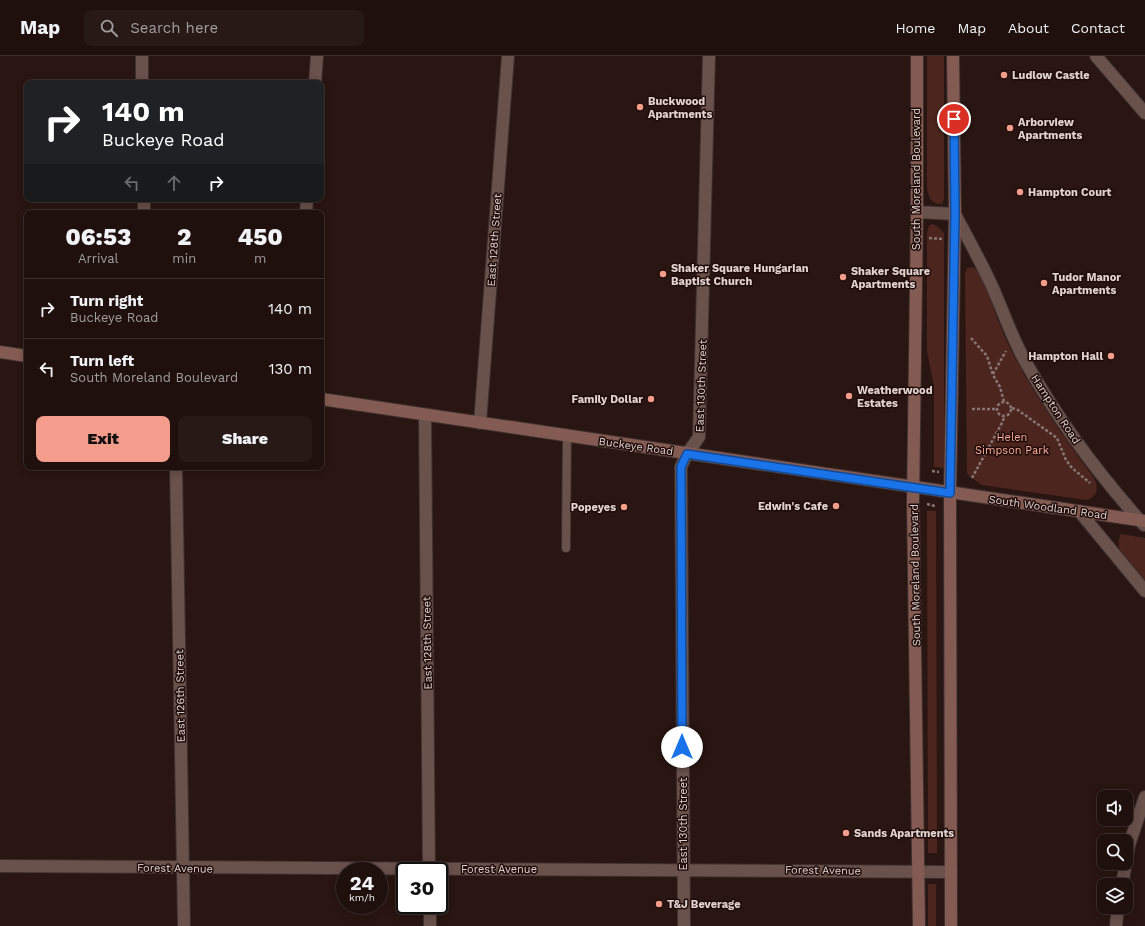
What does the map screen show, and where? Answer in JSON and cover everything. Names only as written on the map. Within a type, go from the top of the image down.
[{"type":"street","points":[[142,56],[142,80]]},
{"type":"street","points":[[315,80],[317,56]]},
{"type":"street","name":"East 128th Street","points":[[480,423],[508,56]]},
{"type":"street","name":"East 130th Street","points":[[684,926],[681,467],[687,454],[699,437],[709,56]]},
{"type":"street","name":"South Moreland Boulevard","points":[[916,56],[917,212],[913,488],[919,926]]},
{"type":"street","points":[[951,926],[950,493],[955,214],[953,56]]},
{"type":"street","points":[[1096,56],[1145,113]]},
{"type":"street","points":[[917,212],[955,214]]},
{"type":"street","name":"Hampton Road","points":[[955,214],[991,284],[1008,327],[1025,361],[1043,391],[1098,471],[1144,520]]},
{"type":"street","points":[[0,352],[24,356]]},
{"type":"street","name":"Buckeye Road","points":[[324,400],[950,493]]},
{"type":"street","name":"East 128th Street","points":[[425,415],[429,862]]},
{"type":"street","name":"East 126th Street","points":[[176,470],[184,926]]},
{"type":"street","name":"South Woodland Road","points":[[950,493],[1144,520]]},
{"type":"street","points":[[1079,511],[1145,591]]},
{"type":"street","points":[[1123,878],[1129,845],[1145,797]]},
{"type":"street","name":"Forest Avenue","points":[[0,866],[183,869],[396,870]]},
{"type":"street","name":"Forest Avenue","points":[[448,870],[683,869],[951,872]]},
{"type":"street","points":[[430,914],[430,926]]},
{"type":"street","points":[[1116,926],[1117,914]]},
{"type":"lane","points":[[566,548],[567,436]]},
{"type":"path","points":[[927,238],[943,239]]},
{"type":"path","points":[[971,338],[987,356],[992,375],[1000,387],[1004,402]]},
{"type":"path","points":[[992,375],[1009,346]]},
{"type":"path","points":[[1004,402],[1009,404],[1012,408],[1018,410],[1057,438],[1066,460],[1072,468],[1090,483]]},
{"type":"path","points":[[997,409],[999,404],[1004,402]]},
{"type":"path","points":[[1004,416],[1009,414],[1012,408]]},
{"type":"path","points":[[972,409],[997,409]]},
{"type":"path","points":[[997,409],[1000,415],[1004,416]]},
{"type":"path","points":[[972,478],[1004,421],[1004,416]]},
{"type":"path","points":[[927,504],[935,506]]},
{"type":"green space","points":[[927,56],[944,56],[944,199],[942,204],[935,203],[931,199],[928,194],[927,187]]},
{"type":"green space","points":[[932,224],[937,226],[944,233],[944,468],[934,467],[934,386],[927,351],[927,233],[929,226]]},
{"type":"green space","name":"Helen Simpson Park","points":[[972,267],[980,271],[1006,339],[1028,382],[1060,431],[1094,478],[1097,489],[1093,497],[1090,499],[1086,500],[982,485],[970,477],[967,473],[965,273],[967,268]]},
{"type":"green space","points":[[927,511],[936,511],[937,853],[928,853]]},
{"type":"green space","points":[[1121,534],[1145,538],[1145,581],[1121,553],[1119,540]]},
{"type":"green space","points":[[928,884],[936,884],[936,926],[928,926]]},
{"type":"place","name":"Ludlow Castle","points":[[1004,75]]},
{"type":"place","name":"Buckwood Apartments","points":[[640,107]]},
{"type":"place","name":"Arborview Apartments","points":[[1010,128]]},
{"type":"place","name":"Hampton Court","points":[[1020,192]]},
{"type":"place","name":"Shaker Square Hungarian Baptist Church","points":[[663,274]]},
{"type":"place","name":"Shaker Square Apartments","points":[[843,277]]},
{"type":"place","name":"Tudor Manor Apartments","points":[[1044,283]]},
{"type":"place","name":"Hampton Hall","points":[[1111,356]]},
{"type":"place","name":"Weatherwood Estates","points":[[849,396]]},
{"type":"place","name":"Family Dollar","points":[[651,399]]},
{"type":"place","name":"Edwin's Cafe","points":[[836,506]]},
{"type":"place","name":"Popeyes","points":[[624,507]]},
{"type":"place","name":"Sands Apartments","points":[[846,833]]},
{"type":"place","name":"T&J Beverage","points":[[659,904]]},
{"type":"route","points":[[682,747],[681,467],[687,454],[950,493],[955,214],[954,119]]}]
